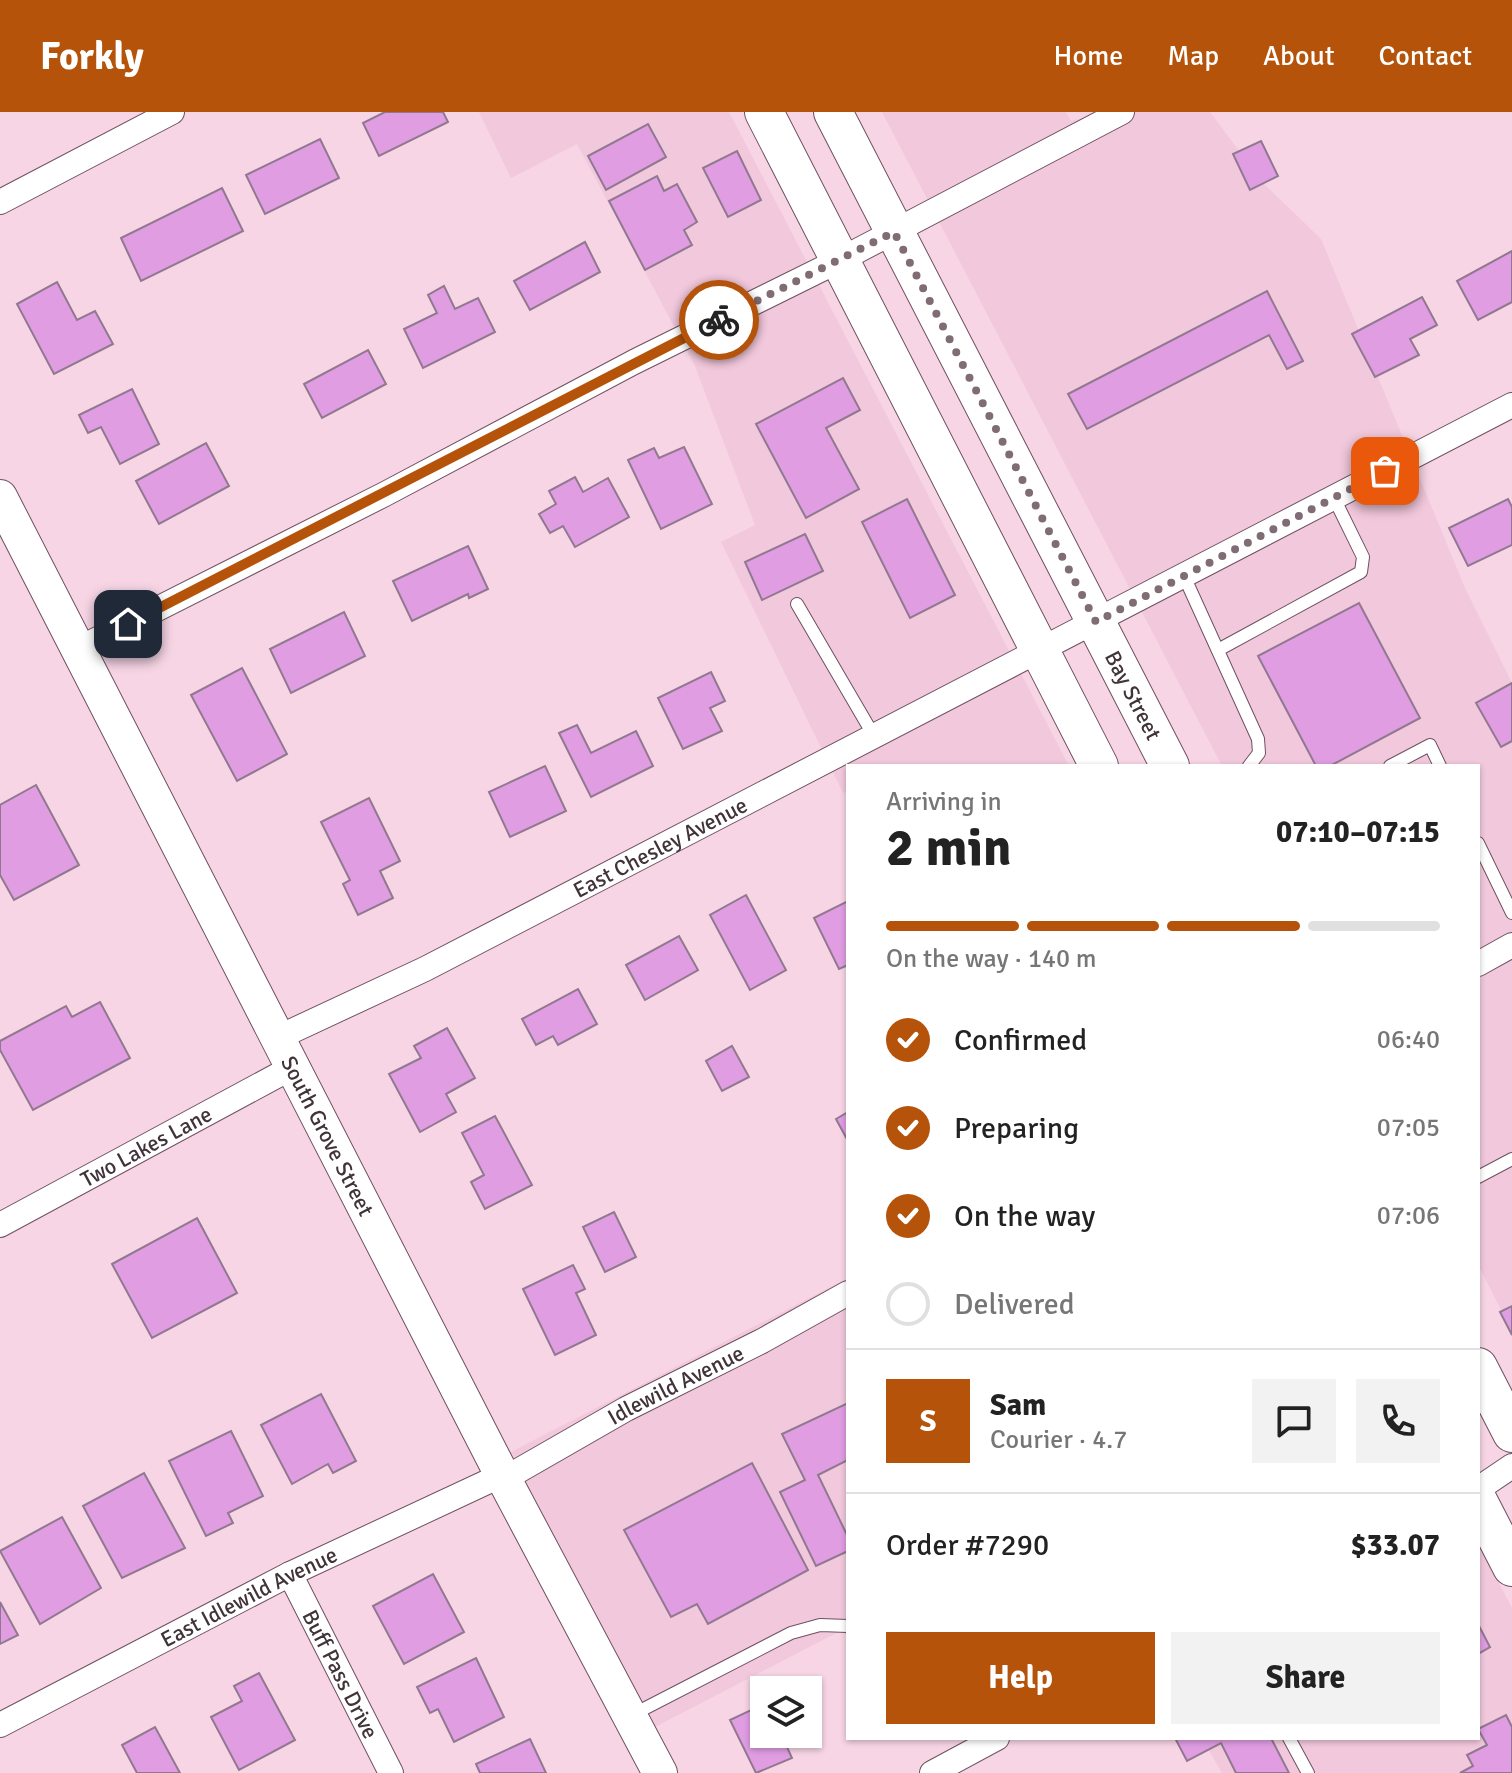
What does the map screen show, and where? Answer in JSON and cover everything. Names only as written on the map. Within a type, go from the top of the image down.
[{"type":"main road","points":[[764,112],[1098,764]]},
{"type":"main road","name":"Bay Street","points":[[833,112],[1169,764]]},
{"type":"main road","points":[[1480,1371],[1512,1433]]},
{"type":"main road","points":[[1480,1505],[1512,1567]]},
{"type":"street","points":[[0,202],[172,112]]},
{"type":"street","points":[[89,644],[385,494],[634,362],[840,260],[1122,112]]},
{"type":"street","name":"East Chesley Avenue","points":[[285,1052],[425,969],[1512,405]]},
{"type":"street","name":"South Grove Street","points":[[0,497],[89,644],[285,1052],[503,1477],[660,1773]]},
{"type":"street","points":[[1480,963],[1512,945]]},
{"type":"street","name":"Two Lakes Lane","points":[[0,1225],[285,1052]]},
{"type":"street","name":"Idlewild Avenue","points":[[503,1477],[846,1294]]},
{"type":"street","points":[[1480,1488],[1512,1466]]},
{"type":"street","name":"East Idlewild Avenue","points":[[0,1725],[290,1574],[503,1477]]},
{"type":"street","name":"Buff Pass Drive","points":[[290,1574],[391,1773]]},
{"type":"street","points":[[932,1773],[993,1740]]},
{"type":"lane","points":[[1218,650],[1361,572],[1363,557],[1334,498]]},
{"type":"lane","points":[[1184,576],[1258,739],[1259,753],[1251,764]]},
{"type":"lane","points":[[797,604],[874,736]]},
{"type":"lane","points":[[1394,764],[1430,745],[1439,764]]},
{"type":"lane","points":[[1480,847],[1512,913]]},
{"type":"lane","points":[[1480,1176],[1512,1159]]},
{"type":"lane","points":[[630,1716],[791,1633],[820,1625],[846,1626]]},
{"type":"lane","points":[[1290,1740],[1308,1773]]},
{"type":"shaded area","points":[[479,112],[729,112],[1068,764],[846,764],[846,792],[843,793],[721,542],[755,525],[695,366],[577,144],[511,178]]},
{"type":"shaded area","points":[[882,112],[1066,112],[1071,121],[1104,112],[1210,112],[1263,183],[1321,239],[1465,588],[1512,683],[1512,1331],[1480,1269],[1480,764],[1221,764]]},
{"type":"shaded area","points":[[846,1279],[846,1628],[653,1728],[509,1453]]},
{"type":"shaded area","points":[[1480,1547],[1512,1608],[1512,1773],[1222,1773],[1203,1740],[1480,1740]]},
{"type":"building","points":[[385,112],[443,112],[448,122],[379,156],[363,123]]},
{"type":"building","points":[[648,124],[666,157],[606,190],[588,156]]},
{"type":"building","points":[[320,139],[339,178],[265,214],[246,175]]},
{"type":"building","points":[[1261,141],[1278,176],[1250,190],[1233,154]]},
{"type":"building","points":[[737,151],[761,200],[728,217],[703,168]]},
{"type":"building","points":[[657,176],[664,191],[677,184],[697,222],[684,230],[692,245],[645,270],[609,201]]},
{"type":"building","points":[[222,188],[243,231],[141,281],[121,238]]},
{"type":"building","points":[[585,242],[600,272],[530,310],[514,281]]},
{"type":"building","points":[[1512,251],[1512,302],[1478,320],[1457,281]]},
{"type":"building","points":[[57,282],[77,320],[95,311],[113,344],[54,374],[17,304]]},
{"type":"building","points":[[444,286],[455,309],[478,298],[495,332],[423,368],[404,329],[437,313],[428,295]]},
{"type":"building","points":[[1267,291],[1303,361],[1287,369],[1269,335],[1087,429],[1068,394]]},
{"type":"building","points":[[1422,297],[1437,325],[1410,339],[1419,355],[1375,377],[1352,334]]},
{"type":"building","points":[[368,350],[386,384],[322,418],[304,384]]},
{"type":"building","points":[[843,378],[860,410],[826,428],[859,489],[806,518],[756,424]]},
{"type":"building","points":[[132,389],[159,444],[120,464],[101,427],[88,433],[79,415]]},
{"type":"building","points":[[206,443],[229,486],[159,524],[136,481]]},
{"type":"building","points":[[684,447],[712,504],[661,529],[628,460],[654,448],[659,458]]},
{"type":"building","points":[[575,477],[583,492],[608,478],[629,517],[575,547],[563,526],[550,533],[539,514],[556,504],[549,491]]},
{"type":"building","points":[[907,499],[955,595],[910,618],[862,522]]},
{"type":"building","points":[[1508,499],[1512,507],[1512,545],[1468,566],[1449,528]]},
{"type":"building","points":[[805,534],[823,571],[762,600],[745,562]]},
{"type":"building","points":[[468,546],[488,589],[469,598],[468,594],[412,621],[393,581]]},
{"type":"building","points":[[1359,603],[1420,718],[1334,764],[1315,764],[1258,656]]},
{"type":"building","points":[[344,612],[365,656],[291,693],[270,649]]},
{"type":"building","points":[[242,668],[287,754],[237,781],[191,695]]},
{"type":"building","points":[[711,672],[725,701],[710,708],[722,731],[683,749],[658,698]]},
{"type":"building","points":[[1512,683],[1512,741],[1501,747],[1476,703]]},
{"type":"building","points":[[577,725],[591,753],[636,731],[653,766],[591,797],[559,733]]},
{"type":"building","points":[[545,766],[566,811],[510,837],[489,792]]},
{"type":"building","points":[[36,785],[79,865],[14,900],[0,875],[0,805]]},
{"type":"building","points":[[369,798],[400,861],[380,871],[393,898],[358,915],[343,884],[350,880],[321,822]]},
{"type":"building","points":[[746,895],[786,970],[750,990],[710,915]]},
{"type":"building","points":[[846,902],[846,966],[839,969],[814,918]]},
{"type":"building","points":[[679,936],[698,970],[645,1000],[626,965]]},
{"type":"building","points":[[578,989],[597,1024],[558,1045],[553,1036],[536,1045],[522,1019]]},
{"type":"building","points":[[100,1002],[130,1058],[33,1110],[0,1050],[0,1041],[66,1006],[72,1017]]},
{"type":"building","points":[[447,1028],[475,1078],[446,1094],[456,1112],[420,1132],[389,1074],[421,1058],[414,1046]]},
{"type":"building","points":[[732,1046],[749,1077],[722,1091],[706,1061]]},
{"type":"building","points":[[846,1113],[846,1137],[836,1119]]},
{"type":"building","points":[[495,1116],[532,1185],[485,1209],[471,1182],[484,1175],[462,1133]]},
{"type":"building","points":[[614,1212],[636,1257],[605,1272],[583,1227]]},
{"type":"building","points":[[197,1218],[237,1293],[152,1338],[112,1264]]},
{"type":"building","points":[[573,1265],[585,1289],[576,1293],[596,1335],[555,1355],[523,1289]]},
{"type":"building","points":[[1512,1306],[1512,1335],[1500,1312]]},
{"type":"building","points":[[321,1394],[356,1461],[333,1473],[328,1464],[292,1484],[261,1425]]},
{"type":"building","points":[[846,1404],[846,1461],[818,1475],[846,1533],[846,1552],[816,1566],[780,1492],[805,1480],[782,1434]]},
{"type":"building","points":[[231,1431],[263,1496],[228,1513],[233,1523],[206,1536],[169,1461]]},
{"type":"building","points":[[752,1463],[808,1570],[708,1624],[697,1604],[671,1617],[624,1530]]},
{"type":"building","points":[[144,1473],[185,1548],[122,1578],[83,1506]]},
{"type":"building","points":[[62,1517],[101,1588],[40,1624],[0,1551]]},
{"type":"building","points":[[433,1574],[464,1632],[404,1664],[373,1606]]},
{"type":"building","points":[[0,1602],[18,1635],[0,1644]]},
{"type":"building","points":[[1480,1628],[1490,1647],[1480,1653]]},
{"type":"building","points":[[476,1658],[504,1717],[454,1742],[438,1709],[430,1713],[417,1687]]},
{"type":"building","points":[[259,1673],[295,1740],[239,1770],[211,1717],[242,1701],[234,1686]]},
{"type":"building","points":[[750,1711],[750,1748],[787,1748],[792,1758],[756,1773],[730,1720]]},
{"type":"building","points":[[1506,1715],[1512,1727],[1512,1773],[1460,1773],[1473,1766],[1467,1755],[1487,1745],[1480,1728]]},
{"type":"building","points":[[155,1727],[180,1773],[137,1773],[122,1745]]},
{"type":"building","points":[[530,1739],[546,1773],[480,1773],[476,1764]]},
{"type":"building","points":[[1176,1740],[1272,1740],[1289,1773],[1236,1773],[1221,1743],[1187,1761]]},
{"type":"way so far","points":[[719,320],[894,232],[1096,622],[1385,471]]},
{"type":"route","points":[[128,624],[719,320]]}]
